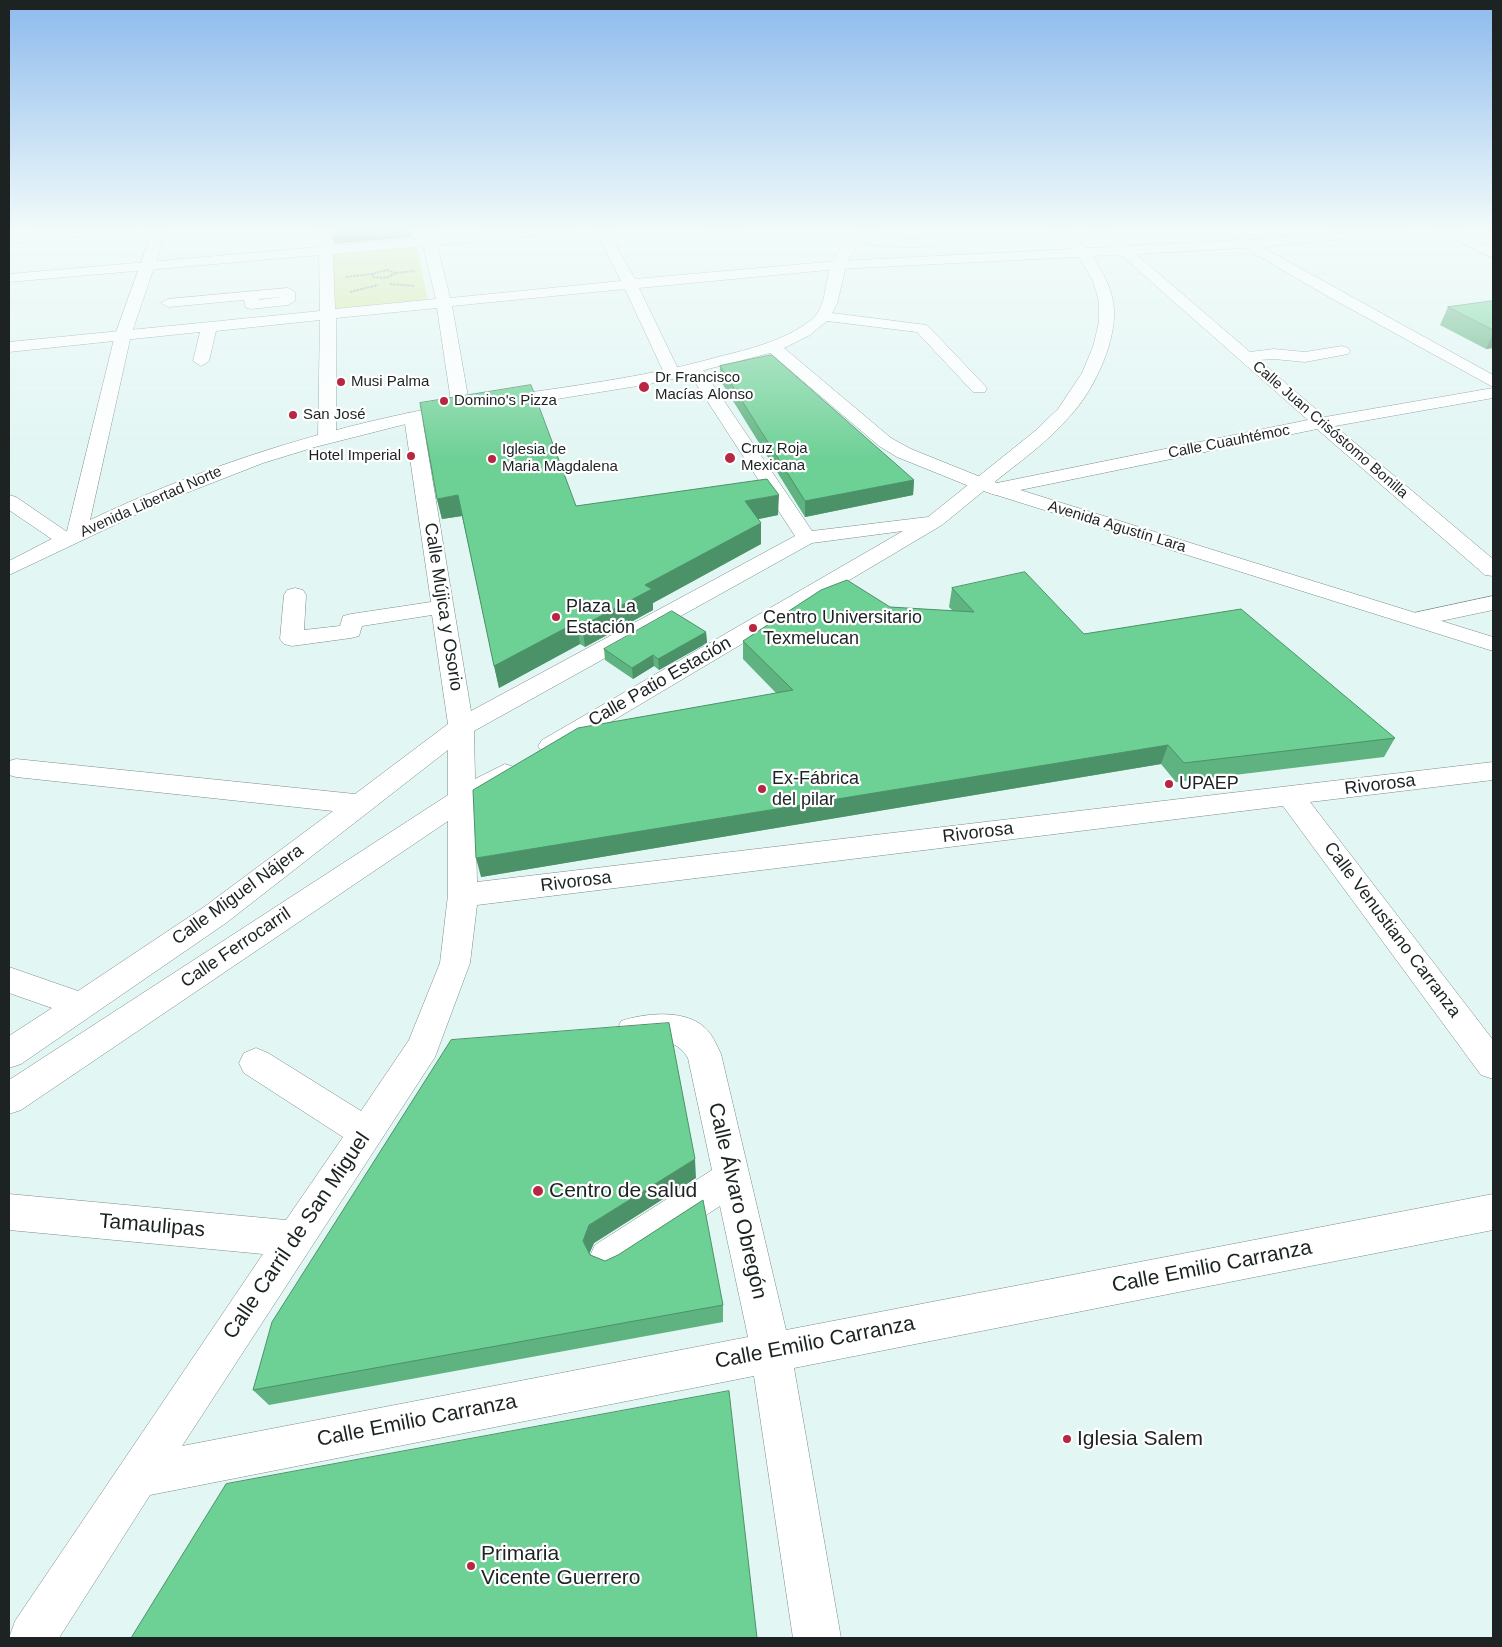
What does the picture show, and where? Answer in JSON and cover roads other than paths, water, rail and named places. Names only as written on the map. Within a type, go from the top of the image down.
[{"type":"street","points":[[9,501],[72,537],[123,335],[134,306]]},
{"type":"street","points":[[162,321],[167,306]]},
{"type":"street","points":[[326,437],[328,306]]},
{"type":"street","points":[[9,347],[407,306]]},
{"type":"street","points":[[445,306],[461,408]]},
{"type":"street","points":[[640,306],[673,375]]},
{"type":"street","points":[[827,306],[824,317],[922,328],[979,388]]},
{"type":"street","points":[[988,487],[1065,412],[1090,373],[1105,334],[1106,306]]},
{"type":"street","name":"Calle Juan Crisóstomo Bonilla","points":[[1189,306],[1493,570]]},
{"type":"street","points":[[1358,306],[1493,382]]},
{"type":"street","name":"Avenida Libertad Norte","points":[[9,569],[180,486],[261,456],[326,437],[413,417],[695,370],[773,347],[803,332],[824,317]]},
{"type":"street","points":[[201,362],[209,326]]},
{"type":"street","name":"Avenida Agustín Lara","points":[[773,347],[885,442],[904,453],[988,487],[1493,644]]},
{"type":"street","points":[[1247,357],[1274,354],[1305,357],[1342,351]]},
{"type":"street","points":[[695,370],[772,490],[807,538]]},
{"type":"street","name":"Calle Cuauhtémoc","points":[[988,487],[1322,423],[1493,394]]},
{"type":"street","name":"Calle Mújica y Osorio","points":[[413,417],[444,607],[461,727],[463,798]]},
{"type":"street","name":"Calle Patio Estación","points":[[463,798],[935,521],[988,487]]},
{"type":"street","points":[[749,493],[772,490]]},
{"type":"street","points":[[461,727],[807,538],[935,521]]},
{"type":"street","points":[[295,595],[292,640],[351,631],[351,621],[444,607]]},
{"type":"street","points":[[1417,619],[1493,603]]},
{"type":"street","name":"Calle Miguel Nájera","points":[[9,1054],[215,915],[461,727]]},
{"type":"street","points":[[16,768],[360,804]]},
{"type":"street","name":"Rivorosa","points":[[463,895],[1493,771]]},
{"type":"street","name":"Calle Venustiano Carranza","points":[[1290,795],[1493,1066]]},
{"type":"street","name":"Calle Carril de San Miguel","points":[[32,1638],[137,1476],[366,1133],[438,1046],[455,963],[463,895],[463,798]]},
{"type":"street","name":"Calle Ferrocarril","points":[[9,1099],[463,798]]},
{"type":"street","points":[[9,980],[81,1005]]},
{"type":"street","name":"Calle Álvaro Obregón","points":[[608,1033],[676,1028],[693,1037],[704,1054],[771,1352],[817,1638]]},
{"type":"street","points":[[256,1063],[366,1133]]},
{"type":"street","points":[[608,1258],[732,1178]]},
{"type":"street","name":"Tamaulipas","points":[[9,1212],[296,1239]]},
{"type":"street","name":"Calle Emilio Carranza","points":[[137,1476],[1493,1212]]},
{"type":"place","name":"Musi Palma","points":[[341,382]]},
{"type":"place","name":"Dr Francisco Macías Alonso","points":[[644,387]]},
{"type":"place","name":"Domino's Pizza","points":[[444,401]]},
{"type":"place","name":"San José","points":[[293,415]]},
{"type":"place","name":"Hotel Imperial","points":[[411,456]]},
{"type":"place","name":"Cruz Roja Mexicana","points":[[730,458]]},
{"type":"place","name":"Iglesia de Maria Magdalena","points":[[492,459]]},
{"type":"place","name":"Plaza La Estación","points":[[556,617]]},
{"type":"place","name":"Centro Universitario Texmelucan","points":[[753,628]]},
{"type":"place","name":"UPAEP","points":[[1169,784]]},
{"type":"place","name":"Ex-Fábrica del pilar","points":[[762,789]]},
{"type":"place","name":"Centro de salud","points":[[538,1191]]},
{"type":"place","name":"Iglesia Salem","points":[[1067,1439]]},
{"type":"place","name":"Primaria Vicente Guerrero","points":[[471,1566]]}]
